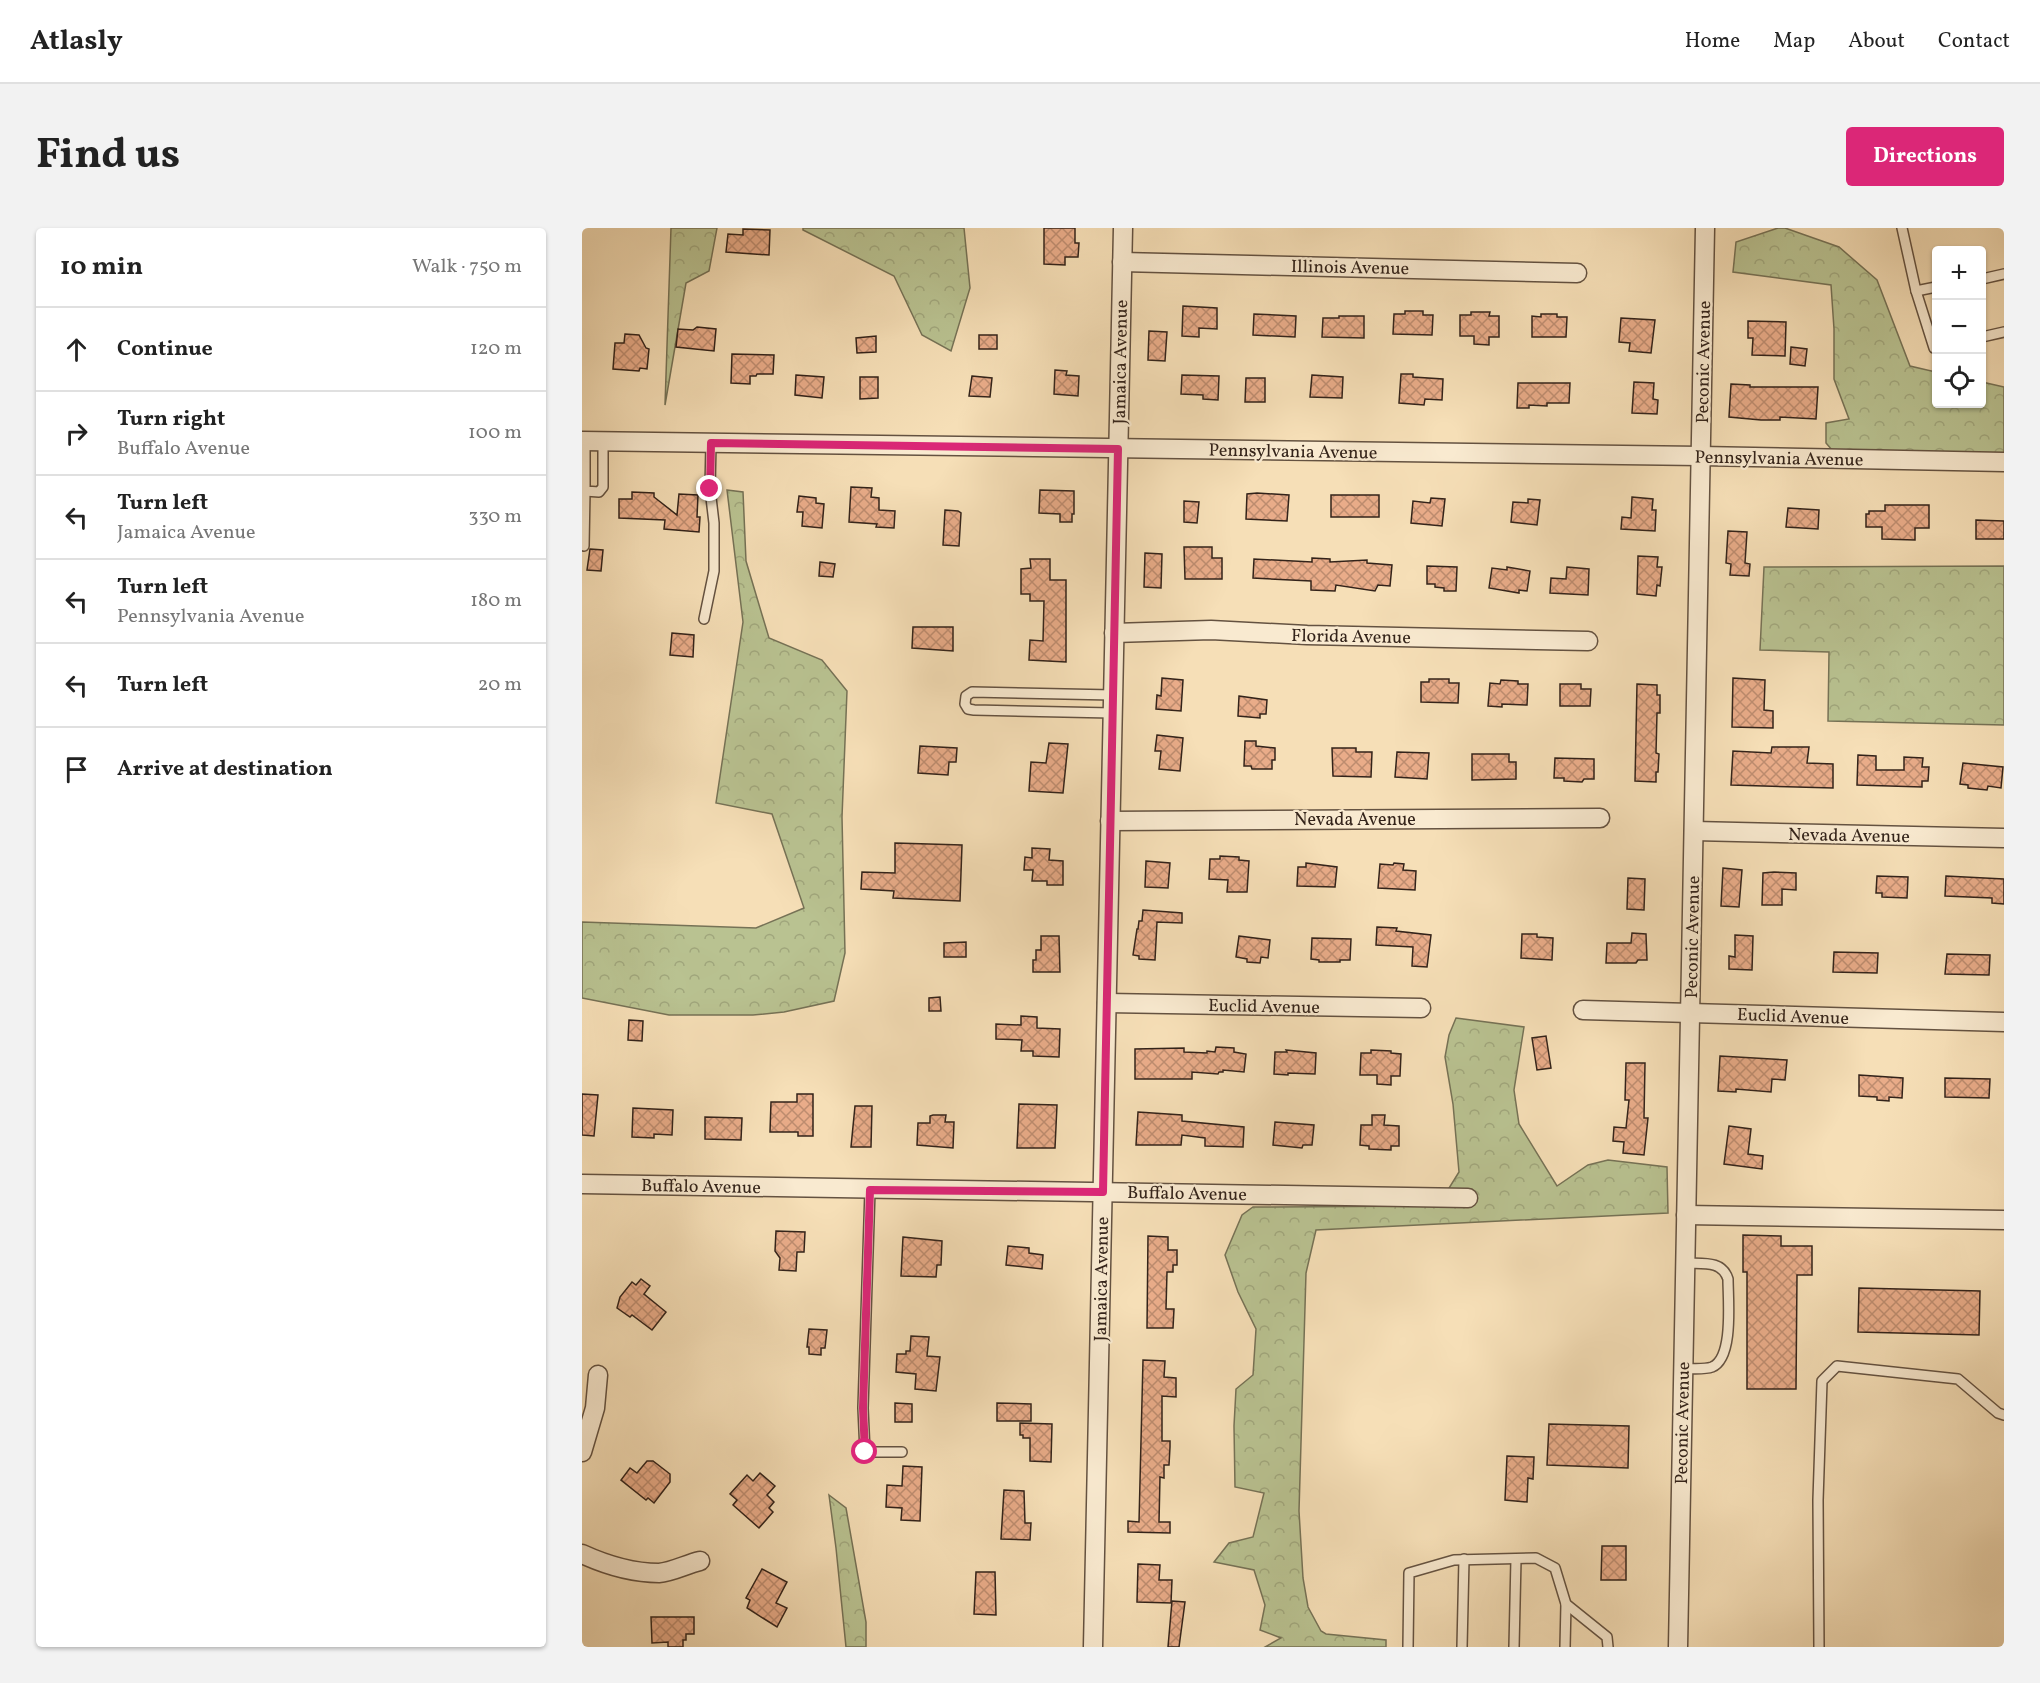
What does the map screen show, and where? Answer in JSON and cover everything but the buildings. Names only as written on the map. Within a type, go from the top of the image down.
[{"type":"street","name":"Jamaica Avenue","points":[[1094,1647],[1123,228]]},
{"type":"street","name":"Peconic Avenue","points":[[1678,1647],[1705,228]]},
{"type":"street","name":"Illinois Avenue","points":[[1122,262],[1577,273]]},
{"type":"street","name":"Pennsylvania Avenue","points":[[590,441],[2004,462]]},
{"type":"street","name":"Florida Avenue","points":[[1114,633],[1211,630],[1307,635],[1588,641]]},
{"type":"street","name":"Nevada Avenue","points":[[1110,821],[1600,818]]},
{"type":"street","name":"Nevada Avenue","points":[[1694,831],[2004,838]]},
{"type":"street","name":"Euclid Avenue","points":[[1107,1003],[1421,1008]]},
{"type":"street","name":"Euclid Avenue","points":[[1582,1010],[2004,1022]]},
{"type":"street","name":"Buffalo Avenue","points":[[582,1184],[1468,1198]]},
{"type":"street","points":[[1686,1215],[2004,1220]]},
{"type":"street","points":[[582,1452],[595,1408],[598,1375]]},
{"type":"street","points":[[582,1554],[622,1569],[661,1573],[699,1560]]},
{"type":"lane","points":[[1902,228],[1916,291],[1932,342]]},
{"type":"lane","points":[[1986,278],[2004,274]]},
{"type":"lane","points":[[1916,291],[1932,288]]},
{"type":"lane","points":[[1986,336],[2004,332]]},
{"type":"lane","points":[[585,491],[602,490],[590,441]]},
{"type":"lane","points":[[584,546],[585,491],[590,441]]},
{"type":"lane","points":[[704,619],[714,571],[714,523],[710,489],[711,443]]},
{"type":"lane","points":[[972,692],[1113,704],[974,710],[965,704],[966,696],[972,692]]},
{"type":"lane","points":[[870,1190],[863,1408],[865,1452],[902,1452]]},
{"type":"lane","points":[[1683,1369],[1711,1368],[1719,1361],[1726,1347],[1727,1335],[1728,1279],[1725,1271],[1719,1265],[1686,1263]]},
{"type":"lane","points":[[1819,1647],[1818,1500],[1822,1381],[1837,1366],[1958,1379],[1998,1413],[2004,1415]]},
{"type":"lane","points":[[1514,1647],[1516,1558]]},
{"type":"lane","points":[[1408,1647],[1409,1573],[1454,1560],[1516,1558],[1536,1558],[1555,1568],[1566,1604],[1565,1647]]},
{"type":"lane","points":[[1462,1647],[1464,1559]]},
{"type":"lane","points":[[1566,1604],[1607,1637],[1608,1647]]},
{"type":"green space","points":[[671,228],[717,228],[709,271],[686,283],[665,405]]},
{"type":"green space","points":[[803,228],[964,228],[970,288],[951,351],[922,335],[894,276]]},
{"type":"green space","points":[[1778,228],[1785,228],[1839,247],[1877,280],[1910,366],[1932,371],[1932,408],[1986,408],[1986,383],[2004,387],[2004,455],[1832,450],[1826,443],[1826,423],[1849,419],[1834,379],[1831,285],[1733,272],[1736,242]]},
{"type":"green space","points":[[727,490],[743,492],[746,561],[769,638],[822,660],[847,691],[842,817],[845,953],[834,1001],[784,1012],[753,1015],[669,1015],[582,998],[582,922],[756,928],[804,908],[772,814],[716,803],[743,622]]},
{"type":"green space","points":[[2004,566],[2004,725],[1828,721],[1829,652],[1760,650],[1764,567]]},
{"type":"green space","points":[[1456,1018],[1524,1027],[1514,1090],[1519,1124],[1557,1186],[1588,1165],[1608,1160],[1667,1167],[1668,1213],[1316,1230],[1306,1273],[1299,1511],[1303,1578],[1308,1607],[1321,1631],[1326,1634],[1386,1640],[1386,1647],[1265,1647],[1281,1638],[1260,1630],[1265,1605],[1254,1570],[1214,1562],[1229,1543],[1253,1537],[1264,1493],[1235,1487],[1236,1389],[1253,1375],[1256,1329],[1238,1292],[1225,1255],[1242,1215],[1253,1207],[1438,1206],[1459,1172],[1453,1104],[1445,1057],[1449,1035]]},
{"type":"green space","points":[[829,1495],[846,1508],[866,1622],[866,1647],[846,1647]]},
{"type":"route","points":[[710,489],[711,443],[1118,449],[1103,1192],[870,1190],[863,1408],[865,1452]]}]
